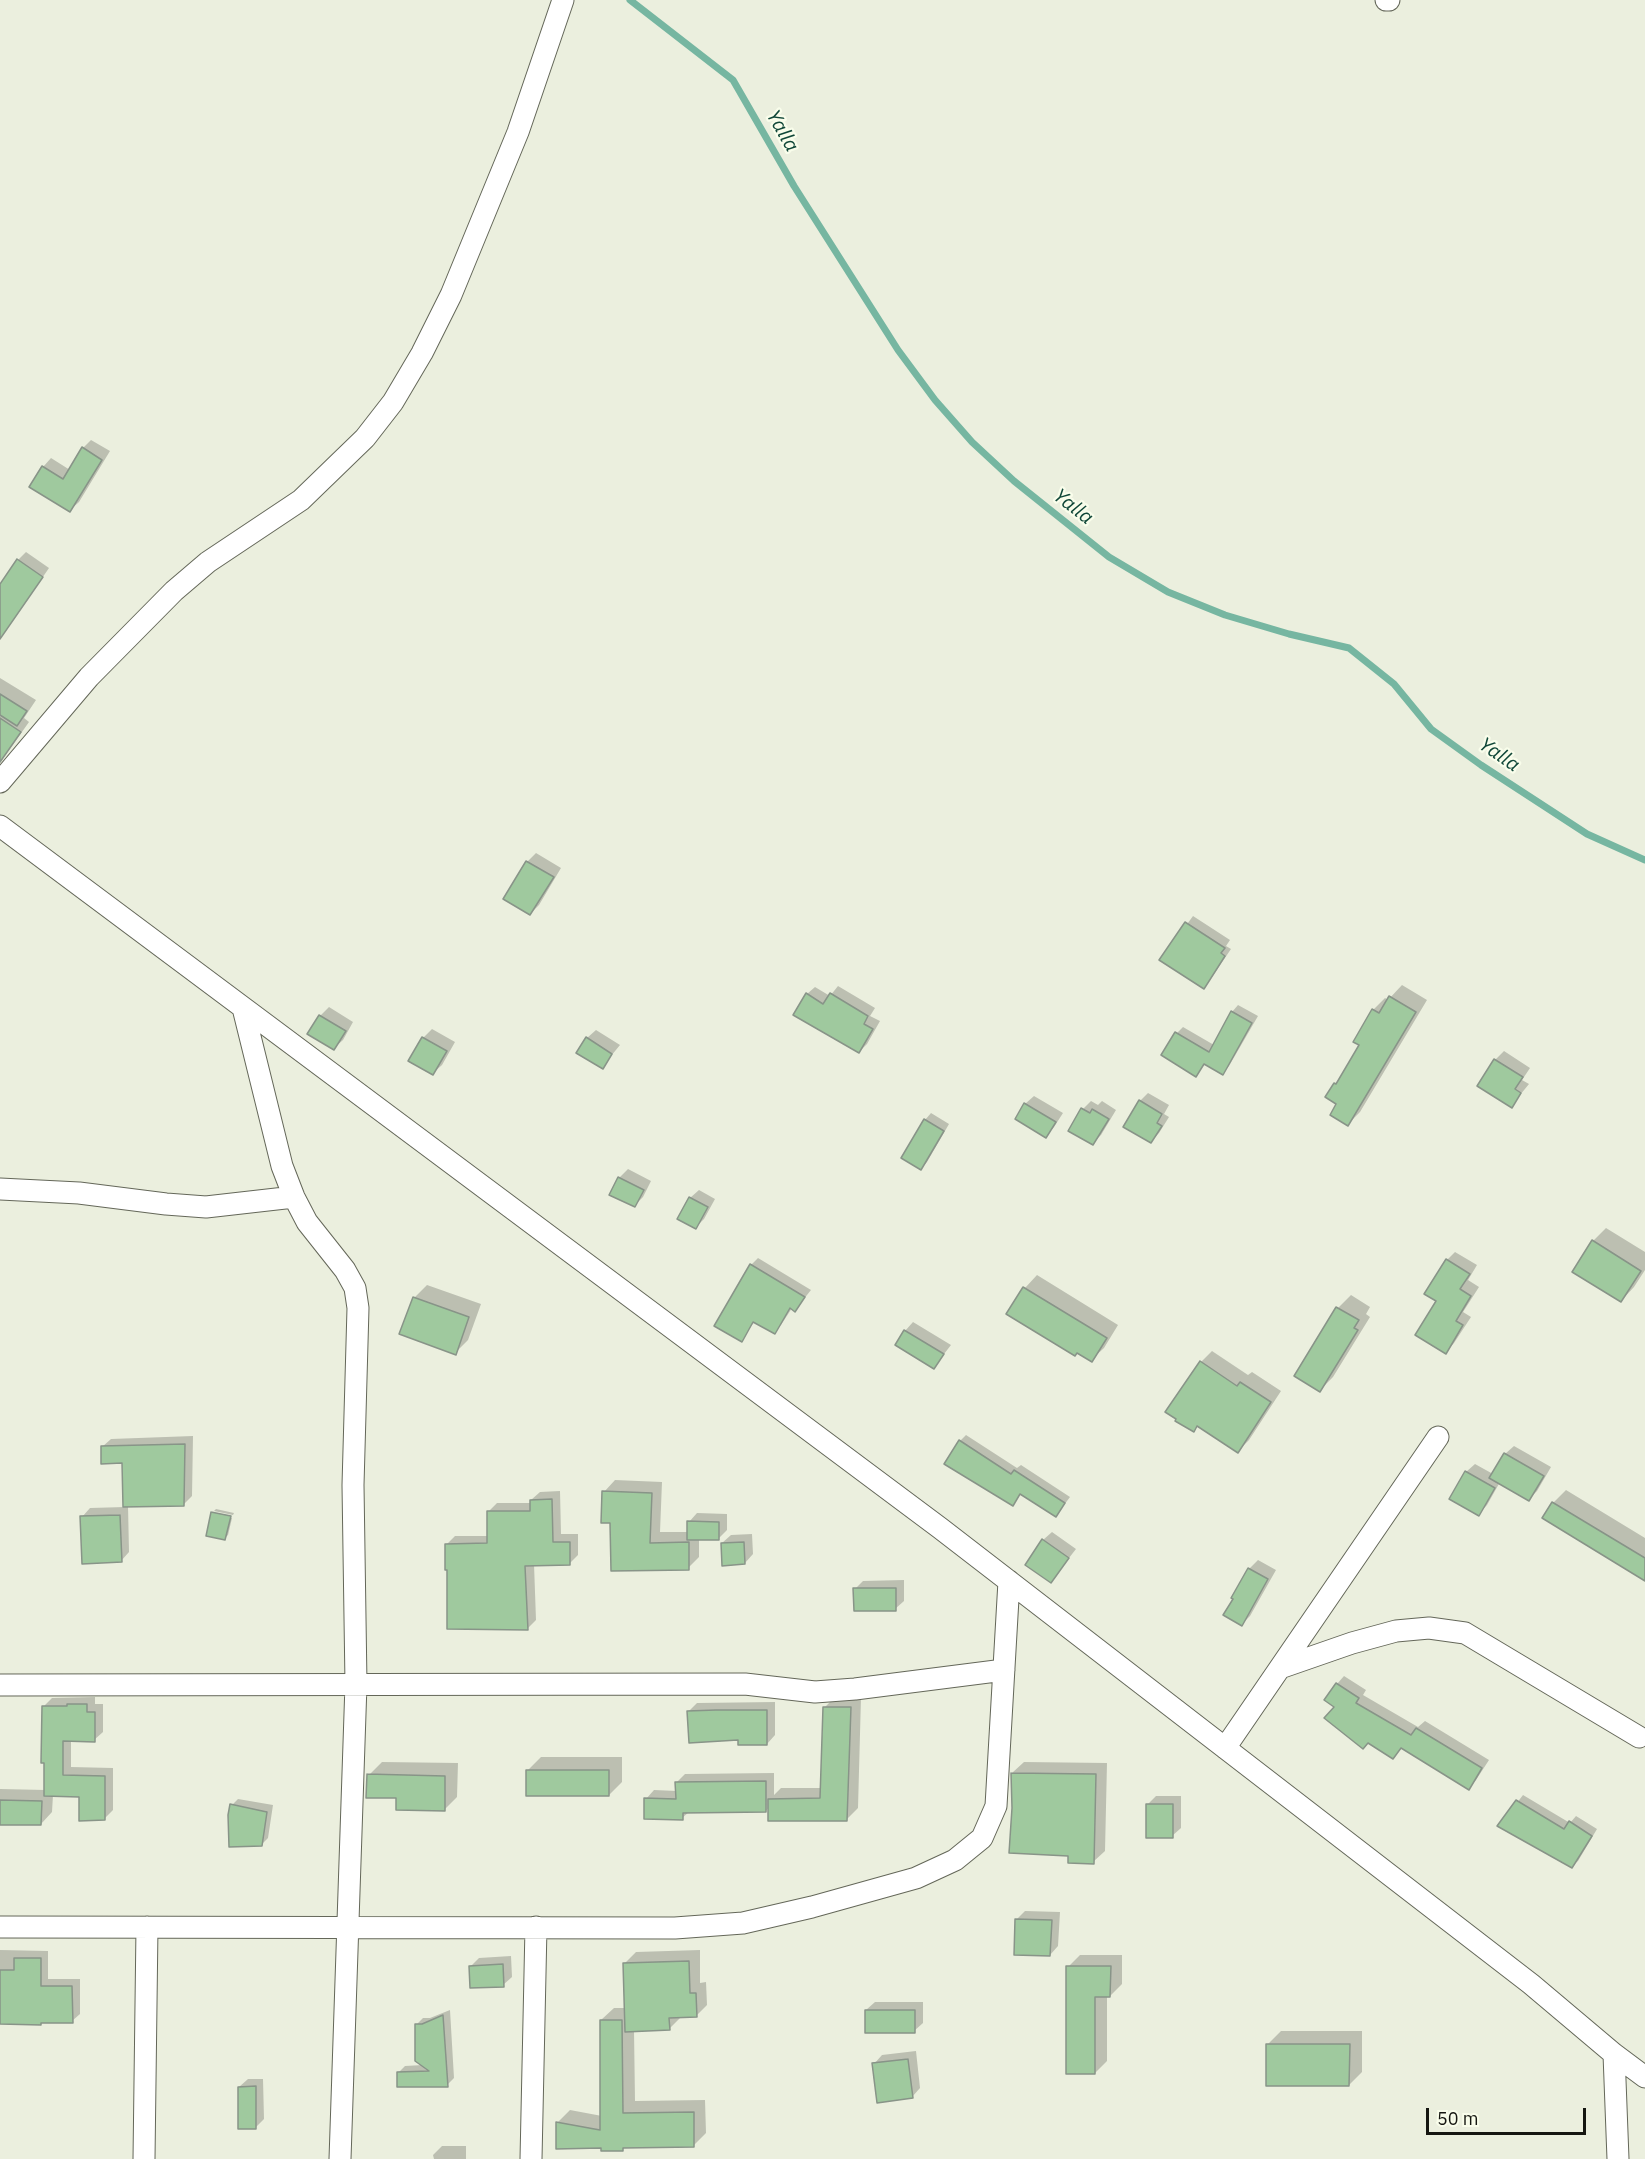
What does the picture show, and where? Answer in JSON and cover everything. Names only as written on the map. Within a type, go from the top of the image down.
[{"type":"street","points":[[0,782],[89,677],[174,591],[208,562],[301,500],[365,438],[393,402],[422,353],[451,295],[518,132],[562,0]]},
{"type":"street","points":[[0,826],[1009,1581],[1531,1984],[1645,2077]]},
{"type":"street","points":[[243,1008],[282,1166],[307,1222],[345,1270],[355,1288],[358,1308],[353,1485],[356,1684],[340,2159]]},
{"type":"street","points":[[0,1189],[79,1193],[206,1207],[294,1197]]},
{"type":"street","points":[[1225,1748],[1438,1437]]},
{"type":"street","points":[[0,1928],[675,1928],[743,1923],[812,1907],[916,1878],[955,1860],[982,1838],[996,1806],[1009,1581]]},
{"type":"street","points":[[1280,1668],[1352,1643],[1396,1631],[1429,1628],[1465,1633],[1639,1737]]},
{"type":"street","points":[[0,1685],[745,1684],[815,1692],[1004,1670]]},
{"type":"street","points":[[144,2159],[147,1927]]},
{"type":"street","points":[[531,2159],[536,1927]]},
{"type":"street","points":[[1614,2054],[1618,2159]]},
{"type":"building","points":[[82,447],[102,460],[70,512],[29,487],[42,466],[63,479]]},
{"type":"building","points":[[17,559],[43,577],[0,639],[0,584]]},
{"type":"building","points":[[0,694],[27,711],[17,726],[0,715]]},
{"type":"building","points":[[0,718],[21,732],[0,762]]},
{"type":"building","points":[[526,861],[554,877],[530,915],[503,899]]},
{"type":"building","points":[[1185,922],[1225,948],[1221,953],[1225,956],[1204,989],[1159,960]]},
{"type":"building","points":[[806,993],[823,1004],[830,993],[868,1016],[864,1024],[873,1029],[859,1053],[793,1015]]},
{"type":"building","points":[[1389,996],[1416,1012],[1348,1126],[1330,1115],[1336,1104],[1325,1097],[1334,1083],[1336,1084],[1359,1045],[1353,1042],[1372,1009],[1379,1013]]},
{"type":"building","points":[[1231,1011],[1252,1023],[1223,1075],[1204,1064],[1196,1077],[1161,1055],[1175,1032],[1209,1052]]},
{"type":"building","points":[[319,1015],[346,1031],[334,1050],[307,1034]]},
{"type":"building","points":[[422,1037],[447,1051],[433,1075],[408,1061]]},
{"type":"building","points":[[586,1037],[612,1054],[603,1069],[576,1053]]},
{"type":"building","points":[[1494,1059],[1523,1077],[1515,1089],[1521,1093],[1512,1108],[1477,1086]]},
{"type":"building","points":[[1139,1100],[1162,1114],[1157,1123],[1162,1126],[1151,1143],[1123,1127]]},
{"type":"building","points":[[1024,1103],[1056,1122],[1046,1138],[1015,1119]]},
{"type":"building","points":[[1081,1108],[1090,1113],[1092,1109],[1109,1119],[1093,1145],[1068,1131]]},
{"type":"building","points":[[924,1119],[944,1131],[921,1170],[901,1158]]},
{"type":"building","points":[[618,1177],[644,1190],[635,1207],[609,1195]]},
{"type":"building","points":[[689,1197],[708,1207],[696,1229],[677,1219]]},
{"type":"building","points":[[1592,1240],[1641,1271],[1621,1302],[1572,1272]]},
{"type":"building","points":[[1446,1259],[1470,1274],[1460,1289],[1471,1296],[1456,1321],[1463,1325],[1446,1354],[1415,1335],[1436,1301],[1424,1294]]},
{"type":"building","points":[[750,1264],[805,1297],[795,1312],[790,1308],[775,1334],[753,1322],[742,1342],[714,1326]]},
{"type":"building","points":[[1023,1287],[1107,1338],[1092,1362],[1077,1353],[1075,1356],[1006,1314]]},
{"type":"building","points":[[413,1297],[469,1317],[456,1355],[399,1334]]},
{"type":"building","points":[[1336,1307],[1359,1320],[1354,1328],[1358,1330],[1320,1392],[1294,1376]]},
{"type":"building","points":[[904,1330],[944,1354],[934,1369],[895,1345]]},
{"type":"building","points":[[1200,1361],[1237,1386],[1240,1382],[1271,1402],[1238,1453],[1197,1426],[1194,1432],[1165,1412]]},
{"type":"building","points":[[959,1440],[1011,1474],[1014,1470],[1065,1503],[1056,1517],[1020,1494],[1013,1506],[944,1464]]},
{"type":"building","points":[[185,1444],[184,1506],[123,1507],[122,1463],[101,1464],[101,1446]]},
{"type":"building","points":[[1504,1453],[1544,1476],[1529,1501],[1489,1478]]},
{"type":"building","points":[[1465,1471],[1495,1488],[1479,1516],[1449,1499]]},
{"type":"building","points":[[602,1491],[652,1493],[650,1543],[689,1542],[689,1570],[611,1571],[610,1523],[601,1523]]},
{"type":"building","points":[[552,1499],[553,1542],[570,1542],[570,1565],[525,1566],[528,1630],[447,1629],[445,1544],[487,1543],[487,1511],[530,1511],[530,1500]]},
{"type":"building","points":[[1552,1502],[1645,1558],[1645,1581],[1542,1518]]},
{"type":"building","points":[[211,1512],[231,1516],[225,1540],[206,1536]]},
{"type":"building","points":[[120,1515],[122,1562],[82,1564],[80,1516]]},
{"type":"building","points":[[687,1521],[719,1522],[719,1540],[687,1540]]},
{"type":"building","points":[[1042,1539],[1069,1558],[1051,1583],[1025,1565]]},
{"type":"building","points":[[744,1542],[745,1564],[722,1566],[721,1543]]},
{"type":"building","points":[[1248,1568],[1268,1579],[1242,1626],[1223,1615]]},
{"type":"building","points":[[853,1588],[896,1588],[896,1611],[854,1611]]},
{"type":"building","points":[[1336,1683],[1359,1698],[1356,1703],[1411,1735],[1416,1728],[1482,1768],[1469,1790],[1401,1748],[1393,1759],[1368,1743],[1363,1749],[1324,1718],[1334,1707],[1324,1700]]},
{"type":"building","points":[[67,1704],[87,1704],[87,1712],[95,1712],[95,1742],[63,1741],[63,1775],[105,1776],[105,1820],[79,1821],[79,1797],[44,1796],[44,1763],[41,1763],[42,1706],[67,1706]]},
{"type":"building","points":[[823,1707],[851,1707],[847,1821],[768,1821],[768,1799],[820,1798]]},
{"type":"building","points":[[767,1710],[767,1745],[738,1745],[738,1740],[689,1743],[687,1711]]},
{"type":"building","points":[[526,1770],[609,1770],[609,1796],[526,1796]]},
{"type":"building","points":[[1011,1773],[1096,1774],[1094,1864],[1068,1863],[1068,1856],[1009,1853],[1012,1808]]},
{"type":"building","points":[[367,1774],[445,1776],[445,1811],[396,1810],[396,1798],[366,1798]]},
{"type":"building","points":[[766,1781],[766,1812],[683,1813],[683,1820],[644,1819],[644,1798],[676,1799],[675,1782]]},
{"type":"building","points":[[0,1800],[42,1801],[41,1825],[0,1825]]},
{"type":"building","points":[[1516,1800],[1564,1829],[1569,1821],[1592,1836],[1572,1868],[1497,1826]]},
{"type":"building","points":[[230,1804],[267,1812],[262,1846],[229,1847]]},
{"type":"building","points":[[1146,1804],[1173,1804],[1173,1838],[1146,1838]]},
{"type":"building","points":[[1015,1919],[1052,1920],[1050,1956],[1014,1955]]},
{"type":"building","points":[[14,1958],[41,1958],[41,1986],[72,1986],[73,2023],[0,2024],[0,1970],[14,1970]]},
{"type":"building","points":[[689,1961],[690,1993],[696,1993],[697,2017],[669,2018],[670,2030],[625,2032],[623,1963]]},
{"type":"building","points":[[503,1964],[504,1987],[470,1988],[469,1966]]},
{"type":"building","points":[[1066,1966],[1111,1966],[1110,1997],[1095,1997],[1095,2074],[1066,2074]]},
{"type":"building","points":[[865,2010],[915,2010],[915,2033],[865,2033]]},
{"type":"building","points":[[443,2015],[448,2087],[397,2087],[397,2072],[429,2071],[415,2061],[415,2024],[422,2024]]},
{"type":"building","points":[[600,2020],[622,2020],[623,2113],[694,2112],[694,2147],[623,2148],[623,2151],[601,2151],[601,2148],[556,2149],[556,2122],[600,2130]]},
{"type":"building","points":[[1266,2044],[1350,2044],[1349,2086],[1266,2086]]},
{"type":"building","points":[[908,2059],[913,2098],[877,2103],[872,2063]]},
{"type":"building","points":[[256,2086],[256,2129],[238,2129],[238,2087]]},
{"type":"waterway","name":"Yalla","points":[[630,0],[733,80],[794,186],[898,350],[935,400],[972,442],[1014,481],[1109,557],[1168,592],[1225,615],[1289,634],[1349,648],[1394,684],[1431,729],[1481,765],[1587,834],[1645,860]]}]
